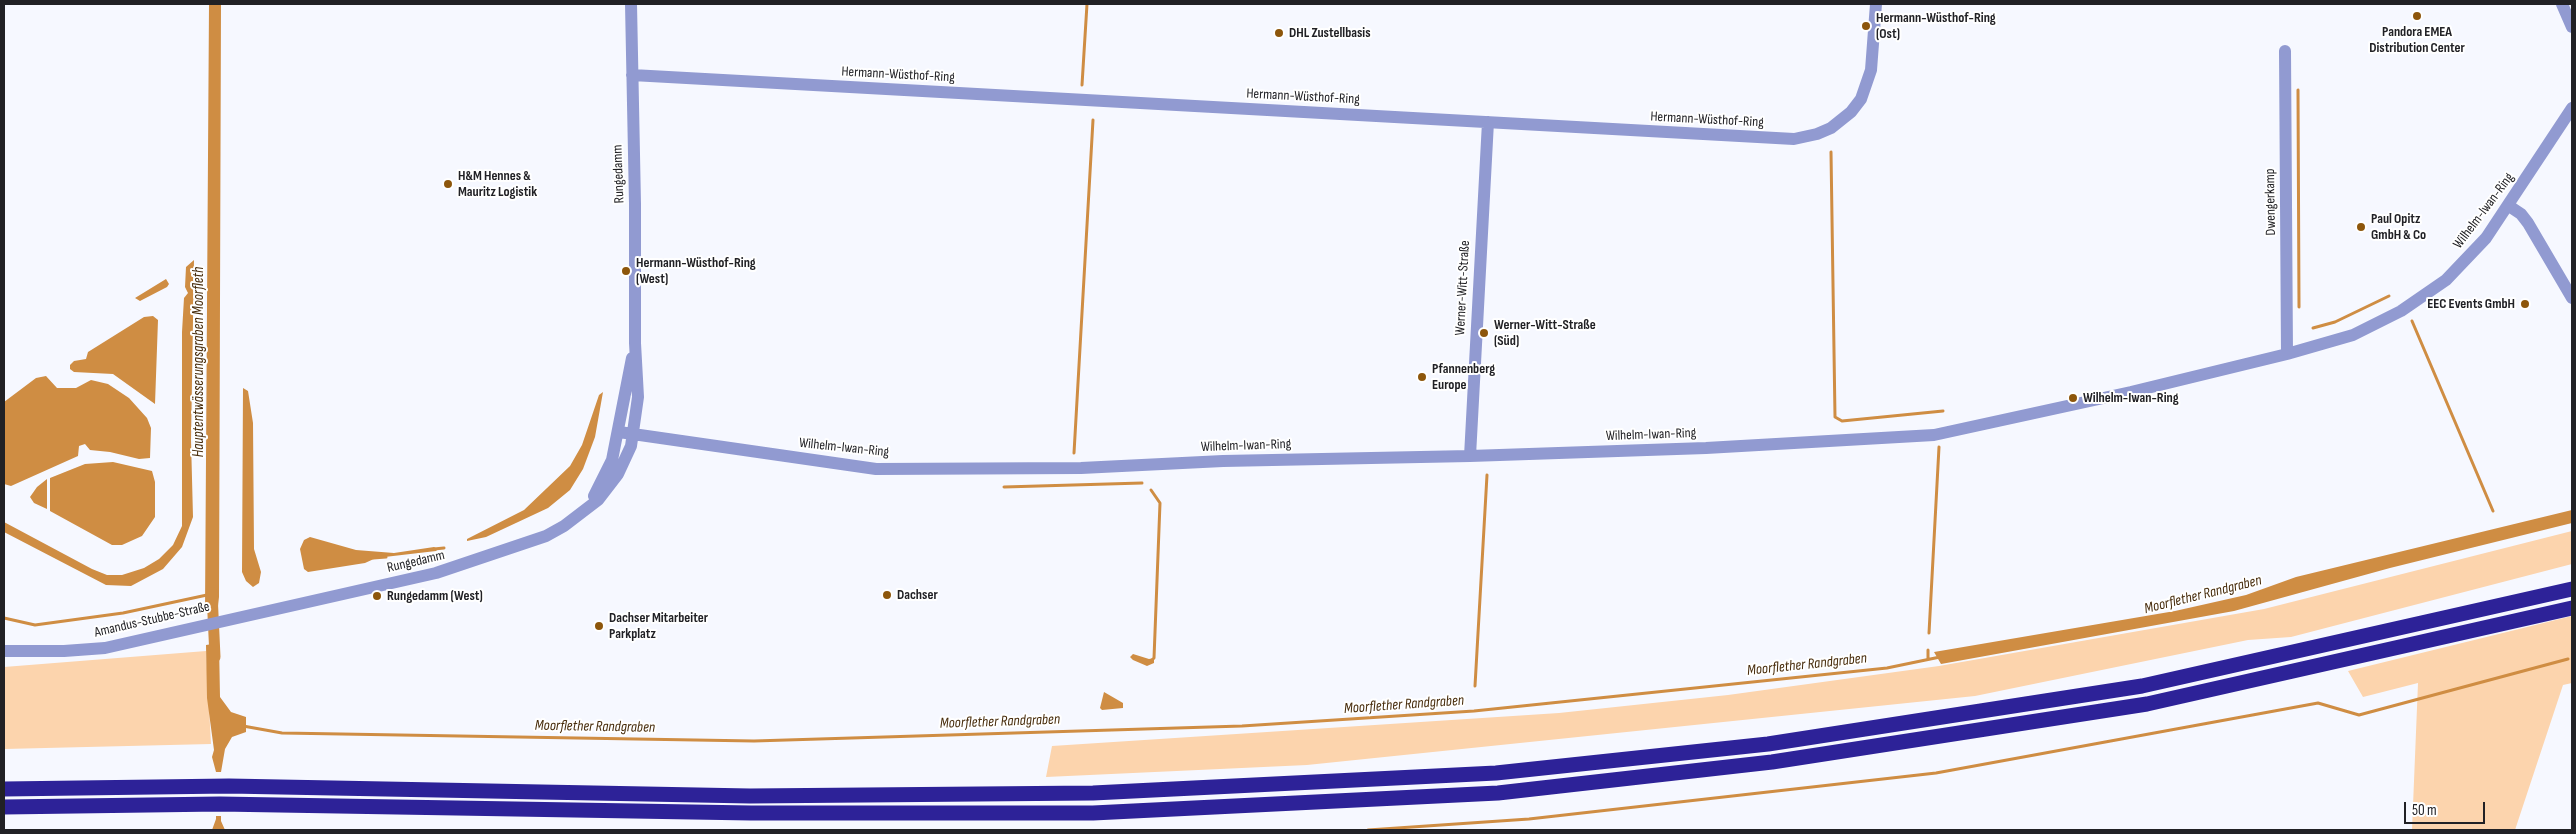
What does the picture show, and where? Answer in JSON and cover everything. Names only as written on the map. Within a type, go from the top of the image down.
[{"type":"highway","points":[[4,789],[229,786],[750,796],[1093,793],[1496,774],[1768,744],[2142,686],[2569,590]]},
{"type":"highway","points":[[4,807],[229,804],[751,813],[1093,813],[1498,792],[1772,762],[2147,704],[2572,608]]},
{"type":"street","name":"Rungedamm","points":[[246,614],[459,567],[546,536],[598,500],[610,487],[626,459],[634,435],[638,391],[635,343],[635,213],[631,4]]},
{"type":"street","name":"Hermann-Wüsthof-Ring","points":[[632,75],[1785,139],[1817,134],[1843,119],[1856,105],[1866,90],[1872,63],[1876,4]]},
{"type":"street","points":[[2562,4],[2572,27]]},
{"type":"street","name":"Dwengerkamp","points":[[2284,50],[2287,354]]},
{"type":"street","name":"Wilhelm-Iwan-Ring","points":[[619,432],[876,469],[1081,468],[1223,461],[1470,456],[1706,448],[1934,434],[2131,392],[2287,354],[2353,335],[2401,312],[2421,300],[2467,260],[2509,206],[2572,108]]},
{"type":"street","name":"Werner-Witt-Straße","points":[[1470,456],[1488,122]]},
{"type":"street","points":[[2509,206],[2521,214],[2528,223],[2572,298]]},
{"type":"street","name":"Rungedamm","points":[[582,512],[612,460],[635,343]]},
{"type":"street","name":"Amandus-Stubbe-Straße","points":[[4,651],[64,651],[105,648],[246,614]]},
{"type":"shaded area","points":[[209,4],[221,4],[219,597],[218,606],[205,609]]},
{"type":"shaded area","points":[[194,260],[191,440],[193,517],[182,547],[163,569],[131,586],[106,585],[4,532],[4,522],[92,569],[107,575],[122,575],[144,568],[159,559],[173,545],[182,526],[182,332],[184,298],[188,293],[185,287],[186,267]]},
{"type":"shaded area","points":[[166,279],[169,284],[167,287],[140,301],[135,298]]},
{"type":"shaded area","points":[[153,316],[158,320],[155,404],[113,374],[74,372],[70,369],[70,365],[74,361],[86,359],[88,352],[144,317]]},
{"type":"shaded area","points":[[46,376],[57,388],[76,388],[91,380],[108,384],[129,398],[147,418],[151,428],[150,458],[139,459],[110,452],[90,450],[85,444],[79,446],[78,456],[11,486],[4,484],[4,402],[36,378]]},
{"type":"shaded area","points":[[243,388],[248,391],[253,423],[254,549],[261,572],[259,583],[253,587],[246,581],[242,572]]},
{"type":"shaded area","points":[[603,392],[595,437],[583,469],[570,490],[548,508],[486,537],[467,541],[467,539],[524,510],[570,466],[582,445],[599,395]]},
{"type":"shaded area","points":[[113,462],[152,471],[155,482],[155,517],[142,536],[122,545],[112,545],[50,511],[50,478],[85,464]]},
{"type":"shaded area","points":[[47,479],[47,509],[34,503],[30,497],[37,487]]},
{"type":"shaded area","points":[[2572,510],[2572,523],[2390,568],[2234,611],[1941,664],[1934,652],[2175,611],[2246,595],[2296,577]]},
{"type":"shaded area","points":[[2572,531],[2572,564],[2291,637],[2248,640],[1975,696],[1307,765],[1046,777],[1052,746],[1559,713],[1728,695],[1939,666],[2264,609]]},
{"type":"shaded area","points":[[310,537],[356,550],[394,553],[434,547],[438,549],[436,551],[376,558],[365,563],[308,572],[304,569],[300,549],[304,540]]},
{"type":"shaded area","points":[[2572,616],[2572,683],[2563,685],[2515,830],[2412,830],[2418,683],[2363,697],[2348,671]]},
{"type":"shaded area","points":[[219,643],[220,697],[231,712],[246,717],[246,732],[232,737],[225,749],[221,772],[221,821],[225,830],[212,830],[216,819],[216,772],[212,757],[214,750],[207,698],[206,645]]},
{"type":"shaded area","points":[[206,651],[211,744],[4,749],[4,667]]},
{"type":"shaded area","points":[[1133,654],[1149,659],[1154,658],[1154,663],[1147,666],[1133,660],[1130,657]]},
{"type":"shaded area","points":[[1104,692],[1123,703],[1123,708],[1102,710],[1100,708]]},
{"type":"pier","points":[[214,772],[224,772],[224,816],[214,816]]},
{"type":"waterway","points":[[1082,85],[1087,4]]},
{"type":"waterway","points":[[2298,90],[2299,307]]},
{"type":"waterway","points":[[1074,453],[1093,120]]},
{"type":"waterway","points":[[1831,152],[1835,417],[1842,421],[1943,411]]},
{"type":"waterway","points":[[2313,328],[2335,322],[2389,296]]},
{"type":"waterway","points":[[2412,321],[2493,511]]},
{"type":"waterway","points":[[1929,633],[1939,447]]},
{"type":"waterway","points":[[1475,686],[1487,475]]},
{"type":"waterway","points":[[1004,487],[1142,483]]},
{"type":"waterway","points":[[1151,490],[1160,503],[1154,658],[1152,660]]},
{"type":"waterway","points":[[434,549],[444,548]]},
{"type":"waterway","points":[[373,558],[386,557]]},
{"type":"waterway","name":"Hauptentwässerungsgraben Moorfleth","points":[[212,593],[215,657]]},
{"type":"waterway","points":[[4,618],[35,625],[123,613],[207,595]]},
{"type":"waterway","points":[[1928,650],[1928,659]]},
{"type":"waterway","name":"Moorflether Randgraben","points":[[243,726],[282,733],[754,741],[1242,726],[1474,711],[1887,668],[1940,657]]},
{"type":"waterway","points":[[1368,830],[1529,819],[1936,773],[2318,703],[2359,715],[2568,659]]},
{"type":"place","name":"Pandora EMEA Distribution Center","points":[[2417,16]]},
{"type":"place","name":"Hermann-Wüsthof-Ring (Ost)","points":[[1866,26]]},
{"type":"place","name":"DHL Zustellbasis","points":[[1279,33]]},
{"type":"place","name":"H&M Hennes & Mauritz Logistik","points":[[448,184]]},
{"type":"place","name":"Paul Opitz GmbH & Co","points":[[2361,227]]},
{"type":"place","name":"Hermann-Wüsthof-Ring (West)","points":[[626,271]]},
{"type":"place","name":"EEC Events GmbH","points":[[2525,304]]},
{"type":"place","name":"Werner-Witt-Straße (Süd)","points":[[1484,333]]},
{"type":"place","name":"Pfannenberg Europe","points":[[1422,377]]},
{"type":"place","name":"Wilhelm-Iwan-Ring","points":[[2073,398]]},
{"type":"place","name":"Dachser","points":[[887,595]]},
{"type":"place","name":"Rungedamm (West)","points":[[377,596]]},
{"type":"place","name":"Dachser Mitarbeiter Parkplatz","points":[[599,626]]}]
